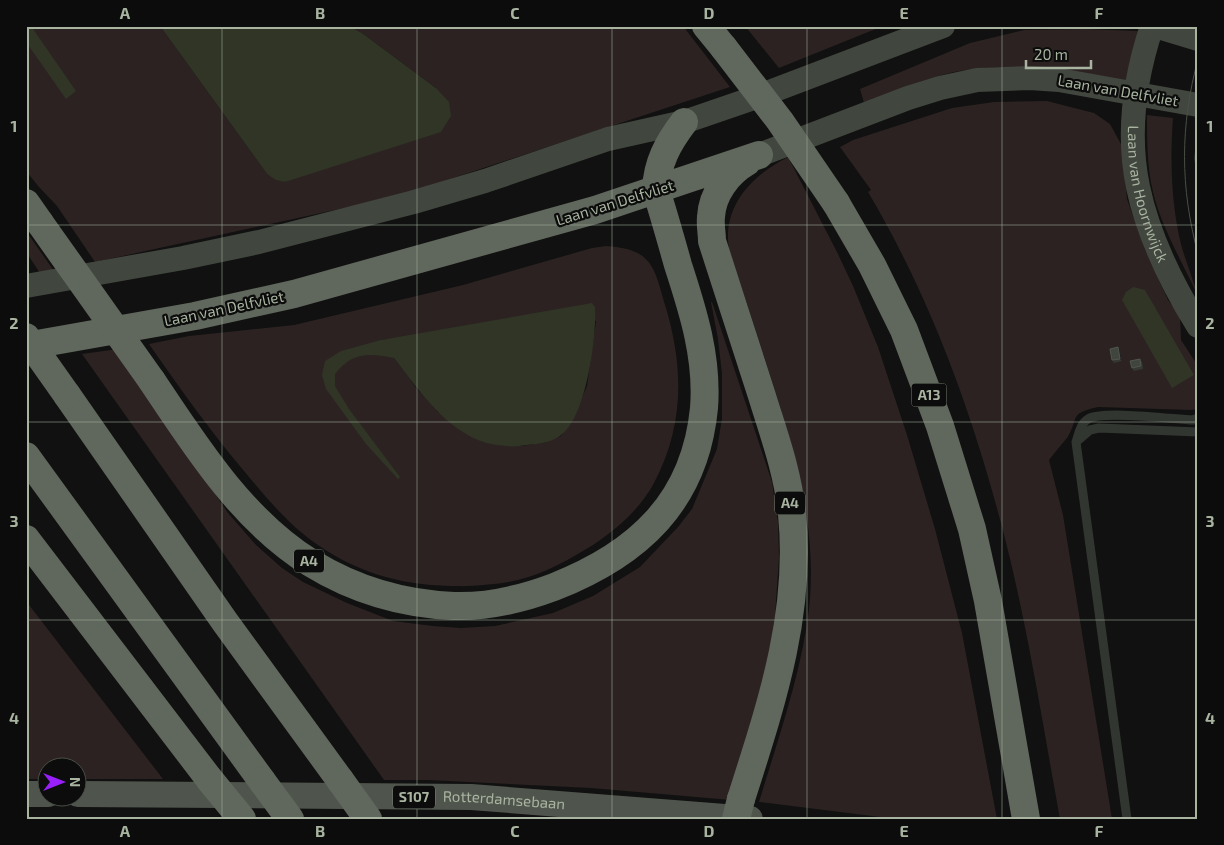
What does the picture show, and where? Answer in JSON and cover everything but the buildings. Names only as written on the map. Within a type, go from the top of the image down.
[{"type":"highway","name":"A13","points":[[706,26],[780,121],[836,203],[872,265],[904,330],[940,426],[972,529],[988,600],[1026,819]]},
{"type":"highway","points":[[656,190],[657,176],[662,159],[670,141],[684,122]]},
{"type":"highway","name":"Laan van Delfvliet","points":[[26,346],[195,316],[294,294],[523,231],[656,190],[759,155]]},
{"type":"highway","name":"A4","points":[[743,812],[776,686],[790,620],[793,563],[792,513],[782,459],[712,241],[711,217],[717,194],[727,178],[736,168],[759,155]]},
{"type":"highway","name":"A4","points":[[33,213],[188,435],[255,517],[310,562],[338,578],[370,591],[397,598],[455,606],[516,599],[547,590],[608,562],[630,547],[650,529],[680,487],[692,461],[700,435],[704,407],[704,376],[694,316],[656,190]]},
{"type":"highway","points":[[26,337],[225,622],[368,819]]},
{"type":"highway","points":[[26,456],[290,819]]},
{"type":"highway","points":[[26,539],[210,780],[242,819]]},
{"type":"main road","points":[[26,286],[184,258],[259,242],[414,202],[485,181],[608,139],[684,122],[752,99],[943,26]]},
{"type":"main road","points":[[1154,26],[1198,39]]},
{"type":"main road","name":"Laan van Hoornwijck","points":[[1154,26],[1143,53],[1136,94],[1133,150],[1138,187],[1148,223],[1163,259],[1198,326]]},
{"type":"main road","name":"Laan van Delfvliet","points":[[759,155],[908,98],[940,88],[977,80],[1030,78],[1059,80],[1198,105]]},
{"type":"main road","name":"Rotterdamsebaan","points":[[88,794],[471,797],[743,812]]},
{"type":"lane","points":[[1127,819],[1076,442],[1081,425],[1089,418],[1097,416],[1193,420],[1198,418]]},
{"type":"lane","points":[[1076,442],[1090,430],[1099,428],[1198,432]]},
{"type":"shaded area","points":[[26,26],[160,26],[267,174],[285,182],[436,88],[362,33],[349,26],[683,26],[730,87],[395,197],[95,262],[57,206],[26,171]]},
{"type":"shaded area","points":[[26,26],[31,26],[76,91],[66,99],[26,42]]},
{"type":"shaded area","points":[[160,26],[349,26],[362,33],[436,88],[449,102],[451,116],[441,132],[285,182],[276,180],[267,174]]},
{"type":"shaded area","points":[[745,26],[883,26],[779,68]]},
{"type":"shaded area","points":[[1085,29],[1138,31],[1129,82],[1028,68],[987,68],[953,72],[864,103],[860,89],[970,43],[1024,30]]},
{"type":"shaded area","points":[[1047,101],[1094,113],[1110,124],[1122,146],[1127,199],[1145,250],[1168,300],[1180,315],[1181,340],[1198,366],[1198,409],[1098,407],[1082,412],[1076,418],[1067,438],[1049,460],[1063,515],[1112,819],[1060,819],[1019,599],[1002,527],[977,440],[947,355],[911,272],[868,192],[871,190],[840,147],[853,140],[952,108],[994,102]]},
{"type":"shaded area","points":[[1147,115],[1173,118],[1172,167],[1178,232],[1198,296],[1167,231],[1157,205],[1148,163]]},
{"type":"shaded area","points":[[788,157],[853,286],[878,347],[907,435],[935,529],[962,633],[997,819],[896,819],[759,802],[795,682],[805,634],[811,578],[810,548],[802,488],[795,459],[729,250],[728,234],[730,220],[742,194],[762,173]]},
{"type":"shaded area","points":[[26,231],[54,271],[40,273],[26,252]]},
{"type":"shaded area","points":[[606,246],[634,251],[650,263],[666,308],[676,353],[678,397],[676,419],[664,462],[654,483],[635,510],[611,532],[593,545],[547,570],[518,580],[467,586],[427,585],[389,578],[353,565],[335,556],[308,538],[273,505],[223,445],[149,344],[189,336],[294,325],[463,285],[592,248]],"holes":[[[596,321],[587,386],[571,423],[561,436],[547,442],[522,446],[502,446],[438,412],[417,389],[381,340]]]},
{"type":"shaded area","points":[[1133,287],[1145,290],[1194,375],[1172,388],[1122,300],[1126,292]]},
{"type":"shaded area","points":[[711,302],[772,482],[778,522],[779,557],[774,631],[768,662],[731,800],[591,788],[428,780],[384,780],[82,354],[118,349],[228,513],[256,545],[282,568],[303,582],[347,603],[393,621],[461,628],[495,626],[553,613],[593,596],[640,567],[678,527],[692,509],[717,449],[722,418],[722,374]]},
{"type":"shaded area","points":[[592,303],[595,307],[594,337],[592,357],[583,396],[577,413],[569,427],[560,436],[548,442],[521,446],[502,446],[478,440],[453,425],[441,415],[394,358],[368,355],[354,358],[335,374],[335,386],[349,409],[400,477],[398,479],[366,444],[326,389],[322,375],[325,361],[341,351],[381,340]]},
{"type":"shaded area","points":[[26,601],[163,779],[88,779],[88,758],[38,758],[38,779],[26,779]]},
{"type":"tram line","points":[[1198,59],[1188,108],[1184,156],[1188,205],[1198,254]]},
{"type":"tram line","points":[[1198,117],[1195,158],[1198,190]]}]
